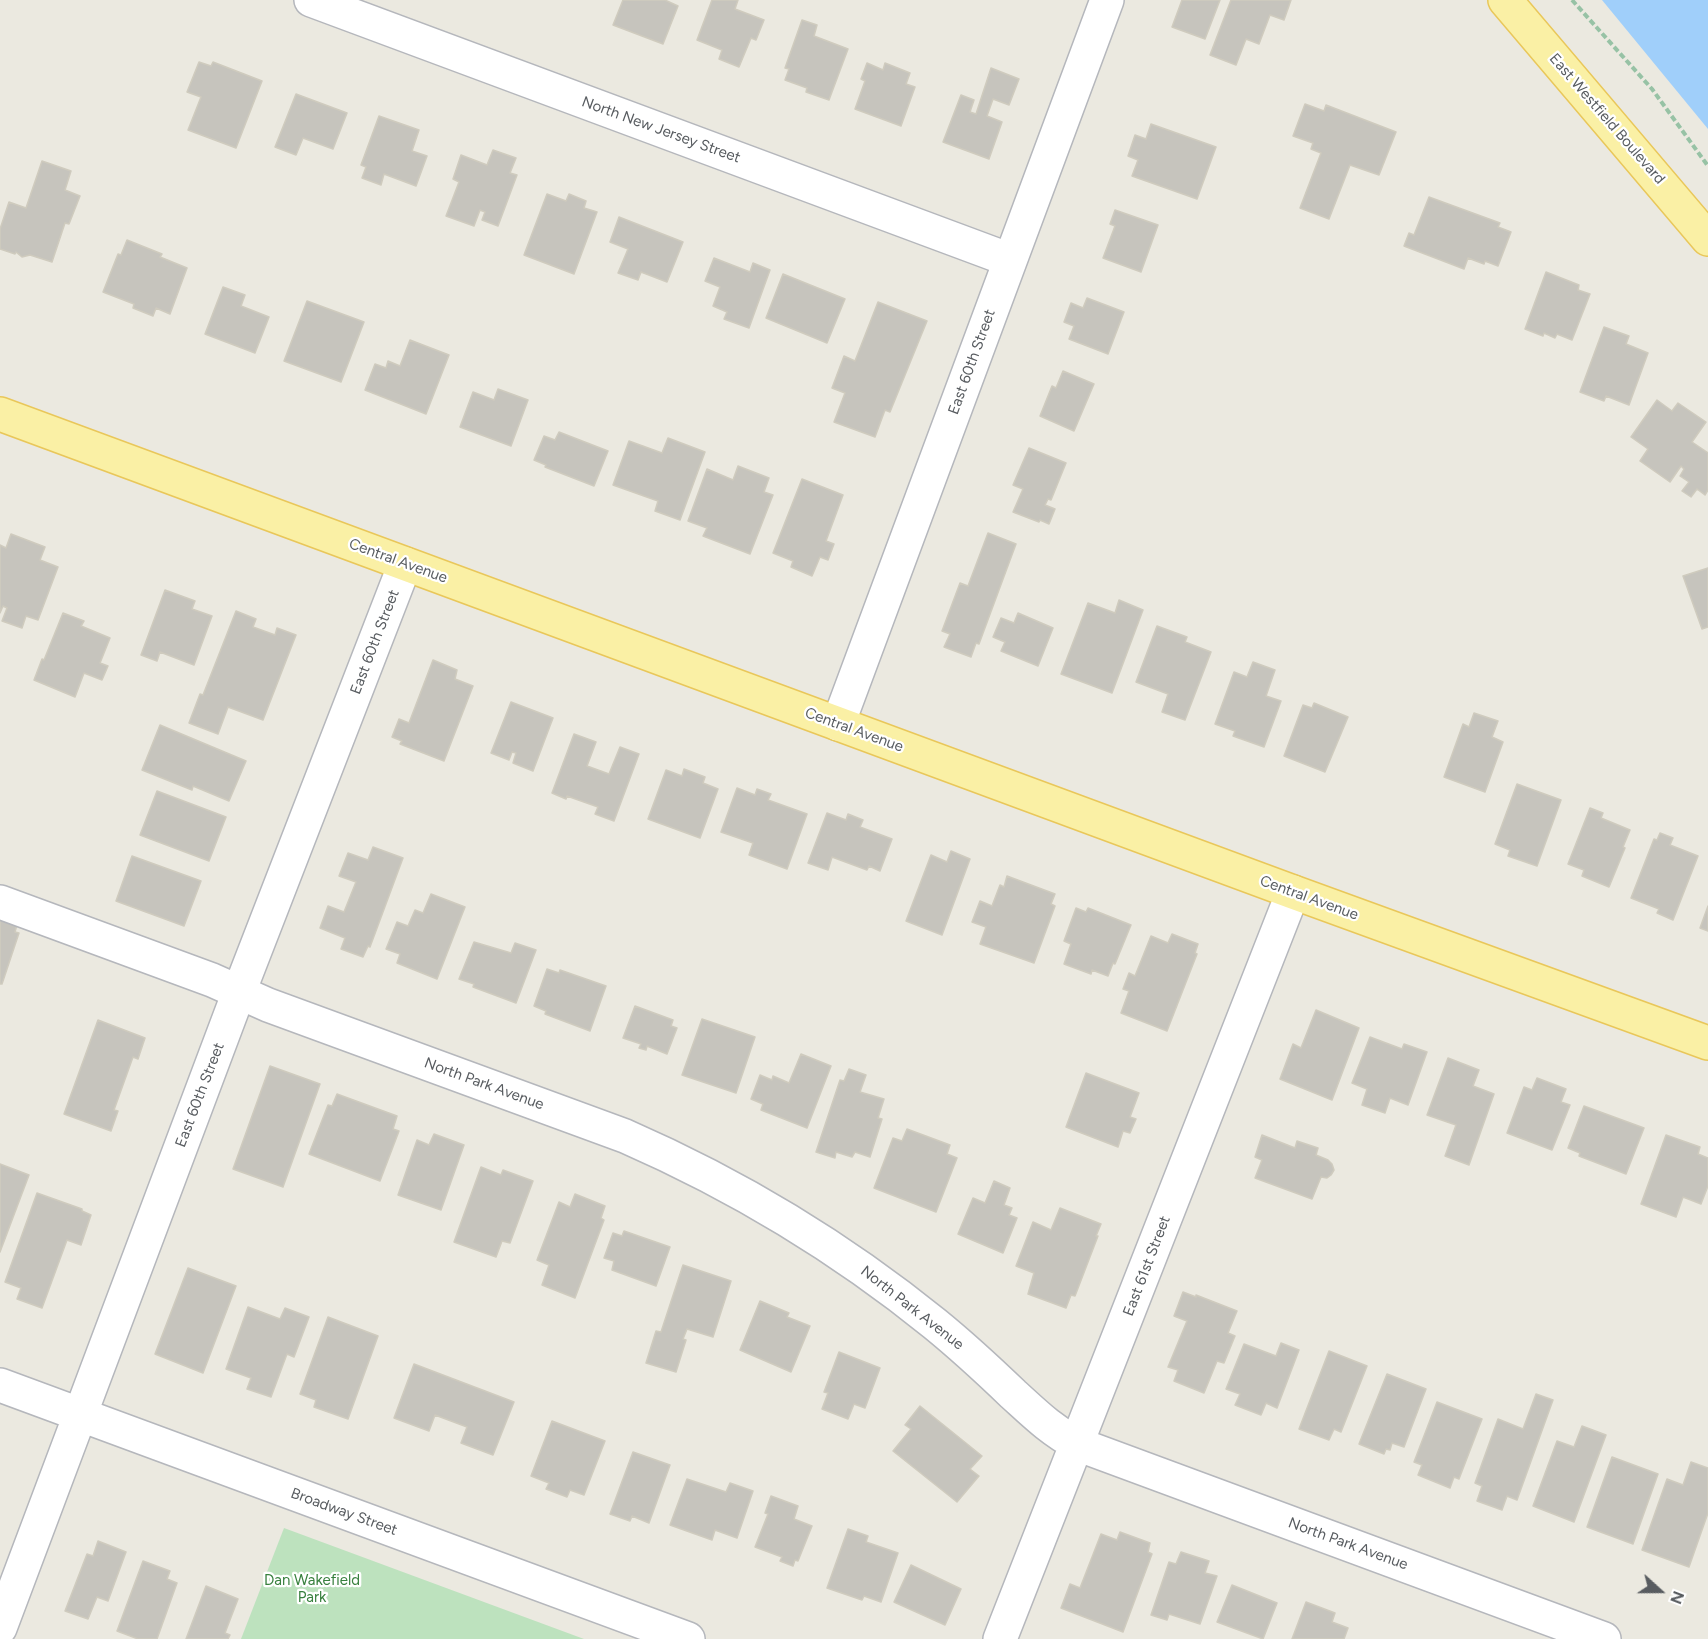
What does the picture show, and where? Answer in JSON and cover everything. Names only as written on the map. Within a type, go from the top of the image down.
[{"type":"main road","name":"East Westfield Boulevard","points":[[1505,0],[1708,239]]},
{"type":"main road","name":"Central Avenue","points":[[0,414],[1708,1044]]},
{"type":"street","name":"North New Jersey Street","points":[[311,0],[1010,260]]},
{"type":"street","name":"East 60th Street","points":[[838,724],[1107,0]]},
{"type":"street","name":"East 60th Street","points":[[0,1628],[80,1415],[226,986],[405,564]]},
{"type":"street","name":"East 61st Street","points":[[1000,1639],[1293,892]]},
{"type":"street","name":"North Park Avenue","points":[[0,902],[226,986],[268,1005],[625,1136],[681,1161],[738,1190],[810,1233],[871,1274],[947,1334],[1046,1425],[1077,1444],[1604,1639]]},
{"type":"street","name":"Broadway Street","points":[[0,1385],[688,1639]]},
{"type":"path","points":[[1572,0],[1652,88],[1708,166]]},
{"type":"green space","name":"Dan Wakefield Park","points":[[284,1528],[584,1639],[241,1639]]},
{"type":"water","points":[[1602,0],[1708,0],[1708,129]]},
{"type":"building","points":[[623,0],[665,0],[678,6],[663,44],[613,25]]},
{"type":"building","points":[[712,0],[738,0],[735,9],[764,20],[756,40],[751,38],[739,67],[719,59],[722,50],[697,40]]},
{"type":"building","points":[[1182,0],[1220,0],[1205,39],[1172,27]]},
{"type":"building","points":[[1231,0],[1291,0],[1284,20],[1270,15],[1259,44],[1246,39],[1236,65],[1210,55]]},
{"type":"building","points":[[802,20],[817,25],[814,36],[848,49],[829,100],[806,92],[807,88],[785,80],[789,69],[785,68]]},
{"type":"building","points":[[199,62],[211,66],[213,62],[262,81],[236,148],[188,130],[201,97],[187,92]]},
{"type":"building","points":[[867,63],[883,70],[885,63],[910,73],[906,84],[915,87],[901,126],[855,109],[865,81],[861,79]]},
{"type":"building","points":[[991,68],[1019,79],[1009,105],[993,99],[987,116],[1002,122],[989,159],[943,142],[961,95],[974,100],[970,112],[976,114]]},
{"type":"building","points":[[296,94],[347,113],[333,149],[303,138],[296,155],[275,147]]},
{"type":"building","points":[[1305,104],[1324,111],[1326,105],[1396,132],[1379,175],[1350,165],[1329,219],[1300,208],[1321,153],[1311,149],[1313,143],[1293,136]]},
{"type":"building","points":[[379,116],[419,130],[412,151],[427,156],[416,186],[384,174],[381,185],[362,178],[366,167],[361,165]]},
{"type":"building","points":[[1151,124],[1216,147],[1197,199],[1132,176],[1138,160],[1128,156],[1135,135],[1146,139]]},
{"type":"building","points":[[493,150],[516,158],[510,173],[517,175],[498,226],[482,220],[485,212],[480,210],[474,226],[446,216],[459,182],[453,179],[461,155],[487,165]]},
{"type":"building","points":[[42,161],[71,171],[65,190],[80,196],[69,224],[65,223],[52,262],[30,255],[22,257],[16,252],[15,254],[0,249],[0,229],[9,202],[26,208]]},
{"type":"building","points":[[547,194],[566,201],[569,194],[586,201],[584,208],[597,212],[574,274],[524,255]]},
{"type":"building","points":[[1429,197],[1500,223],[1498,227],[1511,232],[1498,266],[1468,258],[1464,269],[1404,246],[1409,233],[1414,235]]},
{"type":"building","points":[[1115,210],[1158,225],[1141,272],[1103,258],[1115,226],[1110,224]]},
{"type":"building","points":[[619,217],[683,242],[667,282],[641,272],[638,280],[618,273],[628,249],[610,242]]},
{"type":"building","points":[[127,240],[162,254],[160,257],[187,268],[170,314],[156,308],[153,316],[133,308],[134,304],[103,292],[118,254],[121,255]]},
{"type":"building","points":[[714,258],[750,272],[753,263],[770,270],[749,328],[724,319],[727,312],[713,306],[720,287],[705,281]]},
{"type":"building","points":[[1546,272],[1579,285],[1578,290],[1590,294],[1572,340],[1557,334],[1555,338],[1544,333],[1543,336],[1525,329]]},
{"type":"building","points":[[783,274],[845,299],[827,343],[766,318]]},
{"type":"building","points":[[223,287],[245,295],[241,306],[269,317],[255,353],[205,334]]},
{"type":"building","points":[[1087,298],[1124,312],[1108,354],[1069,339],[1074,326],[1064,322],[1071,303],[1083,308]]},
{"type":"building","points":[[307,301],[364,322],[341,382],[284,361]]},
{"type":"building","points":[[878,302],[927,321],[890,412],[885,410],[875,437],[834,422],[845,393],[832,388],[844,356],[855,361]]},
{"type":"building","points":[[1604,327],[1629,336],[1626,344],[1648,353],[1629,405],[1606,396],[1604,401],[1580,392]]},
{"type":"building","points":[[410,340],[449,355],[426,414],[365,390],[375,364],[386,368],[388,361],[400,366]]},
{"type":"building","points":[[1063,371],[1094,384],[1074,431],[1040,416],[1052,386],[1056,388]]},
{"type":"building","points":[[498,389],[528,400],[511,446],[460,427],[473,392],[494,400]]},
{"type":"building","points":[[1657,400],[1672,411],[1678,403],[1706,422],[1692,442],[1708,453],[1708,490],[1705,495],[1697,489],[1691,497],[1682,491],[1689,482],[1680,476],[1684,469],[1681,466],[1670,482],[1640,461],[1648,449],[1631,437]]},
{"type":"building","points":[[559,432],[608,451],[594,486],[545,467],[546,465],[534,460],[544,436],[555,440]]},
{"type":"building","points":[[668,438],[705,452],[680,520],[655,511],[658,501],[613,485],[629,441],[662,453]]},
{"type":"building","points":[[1029,448],[1066,463],[1051,500],[1048,499],[1045,505],[1055,509],[1049,524],[1013,512],[1023,489],[1013,485]]},
{"type":"building","points":[[738,466],[769,478],[764,492],[773,495],[750,554],[703,536],[707,528],[688,521],[707,469],[733,480]]},
{"type":"building","points":[[802,479],[843,495],[826,541],[834,544],[828,560],[820,557],[812,576],[791,567],[793,561],[773,553]]},
{"type":"building","points":[[988,533],[1016,544],[979,644],[976,643],[971,657],[944,647],[950,634],[942,631],[960,583],[968,586]]},
{"type":"building","points":[[11,534],[45,547],[40,560],[58,567],[38,620],[26,616],[22,628],[2,621],[7,608],[3,606],[0,613],[0,545],[6,548]]},
{"type":"building","points":[[1708,568],[1708,627],[1702,629],[1683,576]]},
{"type":"building","points":[[165,590],[195,601],[192,609],[212,616],[194,665],[160,652],[157,661],[141,655]]},
{"type":"building","points":[[1119,600],[1143,610],[1112,693],[1061,674],[1088,603],[1115,613]]},
{"type":"building","points":[[236,611],[256,619],[253,627],[275,635],[277,628],[296,635],[263,720],[228,707],[218,734],[189,723],[200,694],[203,695]]},
{"type":"building","points":[[63,613],[84,621],[81,626],[110,638],[100,663],[108,666],[102,680],[84,673],[75,697],[34,680]]},
{"type":"building","points":[[1018,613],[1053,628],[1038,666],[1001,651],[1005,642],[993,637],[1001,618],[1014,623]]},
{"type":"building","points":[[1157,626],[1187,637],[1185,642],[1211,652],[1185,720],[1162,712],[1168,694],[1136,682]]},
{"type":"building","points":[[433,660],[457,670],[455,679],[473,686],[444,761],[400,744],[402,741],[392,737],[399,719],[409,723]]},
{"type":"building","points":[[1253,662],[1275,670],[1266,696],[1281,701],[1264,747],[1233,736],[1235,731],[1215,724],[1234,672],[1247,677]]},
{"type":"building","points":[[511,702],[553,718],[533,771],[513,763],[516,753],[512,752],[509,760],[491,753]]},
{"type":"building","points":[[1314,703],[1348,717],[1325,772],[1284,756],[1303,705],[1312,708]]},
{"type":"building","points":[[1474,713],[1498,721],[1492,737],[1503,742],[1485,792],[1444,777],[1463,724],[1469,727]]},
{"type":"building","points":[[160,725],[246,761],[229,801],[193,786],[192,790],[142,770]]},
{"type":"building","points":[[574,734],[596,742],[587,766],[609,774],[620,747],[639,754],[614,821],[595,814],[598,807],[552,793]]},
{"type":"building","points":[[684,769],[705,777],[703,783],[718,789],[700,838],[648,819],[666,770],[682,776]]},
{"type":"building","points":[[1517,784],[1561,800],[1537,866],[1508,856],[1510,850],[1495,844]]},
{"type":"building","points":[[737,788],[755,795],[757,789],[771,794],[768,800],[807,814],[787,869],[749,855],[753,843],[721,832]]},
{"type":"building","points":[[157,791],[226,817],[209,861],[140,835]]},
{"type":"building","points":[[1590,808],[1603,813],[1601,818],[1630,830],[1609,887],[1582,876],[1584,870],[1568,864]]},
{"type":"building","points":[[827,813],[846,820],[848,814],[863,820],[860,827],[892,839],[880,871],[869,866],[867,870],[832,857],[828,870],[808,863]]},
{"type":"building","points":[[1660,833],[1673,838],[1670,845],[1698,856],[1673,920],[1657,913],[1659,909],[1631,898],[1654,839],[1657,840]]},
{"type":"building","points":[[373,847],[403,858],[370,947],[368,946],[363,957],[341,949],[345,938],[320,928],[328,906],[344,912],[356,882],[339,876],[348,853],[368,860]]},
{"type":"building","points":[[951,851],[970,859],[942,935],[906,921],[931,855],[947,862]]},
{"type":"building","points":[[132,856],[201,881],[184,926],[116,901]]},
{"type":"building","points":[[1007,876],[1055,894],[1051,904],[1055,906],[1034,963],[980,944],[986,927],[972,922],[980,901],[992,906],[1000,885],[1004,887]]},
{"type":"building","points":[[431,894],[465,907],[437,979],[397,963],[400,954],[386,949],[397,922],[408,926],[415,910],[423,913]]},
{"type":"building","points":[[1708,906],[1708,931],[1700,928]]},
{"type":"building","points":[[1076,908],[1086,912],[1088,908],[1131,925],[1108,976],[1092,970],[1091,974],[1064,964],[1071,944],[1064,941]]},
{"type":"building","points":[[0,915],[18,921],[15,932],[19,933],[2,984],[0,984]]},
{"type":"building","points":[[1172,934],[1198,944],[1195,953],[1197,954],[1167,1031],[1121,1013],[1129,991],[1123,989],[1129,973],[1135,976],[1151,936],[1168,943]]},
{"type":"building","points":[[474,942],[511,953],[515,943],[536,950],[516,1003],[473,987],[474,984],[459,979]]},
{"type":"building","points":[[547,969],[559,973],[560,970],[606,986],[590,1031],[545,1014],[546,1011],[534,1006]]},
{"type":"building","points":[[635,1006],[673,1020],[671,1026],[677,1028],[667,1054],[647,1046],[646,1050],[639,1048],[641,1044],[623,1038]]},
{"type":"building","points":[[1316,1010],[1359,1028],[1332,1100],[1280,1079],[1293,1044],[1301,1048]]},
{"type":"building","points":[[702,1019],[755,1037],[736,1093],[682,1075]]},
{"type":"building","points":[[98,1020],[145,1038],[138,1059],[133,1057],[114,1110],[118,1111],[111,1131],[64,1114]]},
{"type":"building","points":[[1370,1037],[1402,1049],[1404,1044],[1427,1052],[1408,1105],[1390,1098],[1385,1113],[1362,1105],[1367,1089],[1352,1083]]},
{"type":"building","points":[[801,1054],[831,1066],[807,1128],[761,1110],[763,1104],[751,1099],[760,1075],[772,1080],[773,1076],[789,1083]]},
{"type":"building","points":[[1448,1058],[1479,1070],[1473,1086],[1494,1094],[1469,1165],[1445,1156],[1456,1125],[1427,1115]]},
{"type":"building","points":[[270,1066],[320,1084],[283,1187],[233,1169]]},
{"type":"building","points":[[849,1069],[866,1075],[860,1092],[884,1099],[878,1118],[882,1119],[870,1157],[855,1152],[852,1157],[836,1152],[835,1158],[816,1152],[840,1080],[844,1081]]},
{"type":"building","points":[[1086,1073],[1139,1093],[1130,1117],[1136,1119],[1130,1133],[1123,1131],[1118,1147],[1066,1127]]},
{"type":"building","points":[[1537,1078],[1566,1089],[1561,1102],[1570,1105],[1552,1150],[1507,1133],[1524,1087],[1532,1090]]},
{"type":"building","points":[[337,1094],[397,1116],[393,1129],[399,1131],[380,1181],[309,1154],[328,1105],[332,1106]]},
{"type":"building","points":[[1584,1106],[1644,1128],[1626,1174],[1579,1156],[1580,1153],[1568,1148]]},
{"type":"building","points":[[907,1129],[950,1145],[947,1154],[957,1158],[936,1212],[874,1188],[893,1138],[902,1141]]},
{"type":"building","points":[[434,1134],[464,1145],[441,1210],[398,1195],[417,1140],[429,1145]]},
{"type":"building","points":[[1262,1135],[1295,1148],[1297,1141],[1318,1148],[1316,1155],[1332,1164],[1334,1170],[1327,1178],[1321,1177],[1312,1199],[1255,1178],[1262,1160],[1255,1157]]},
{"type":"building","points":[[1666,1135],[1700,1147],[1698,1154],[1708,1158],[1708,1186],[1701,1204],[1683,1197],[1676,1217],[1641,1204]]},
{"type":"building","points":[[0,1164],[29,1175],[0,1252]]},
{"type":"building","points":[[481,1167],[501,1175],[503,1170],[533,1181],[510,1243],[502,1241],[496,1257],[454,1242]]},
{"type":"building","points":[[994,1181],[1010,1188],[1004,1205],[1012,1208],[1009,1215],[1017,1218],[1003,1253],[958,1234],[973,1198],[985,1203]]},
{"type":"building","points":[[37,1193],[82,1209],[91,1215],[81,1245],[67,1240],[42,1308],[17,1299],[21,1288],[5,1282]]},
{"type":"building","points":[[575,1194],[605,1206],[601,1218],[604,1220],[575,1298],[542,1285],[549,1265],[537,1260],[559,1202],[570,1207]]},
{"type":"building","points":[[1060,1208],[1101,1224],[1075,1296],[1071,1295],[1066,1308],[1028,1294],[1034,1273],[1016,1266],[1033,1222],[1051,1230]]},
{"type":"building","points":[[624,1231],[670,1247],[656,1286],[612,1270],[614,1261],[604,1258],[613,1233],[622,1236]]},
{"type":"building","points":[[683,1265],[731,1281],[713,1337],[687,1329],[676,1372],[646,1363],[656,1331],[661,1332]]},
{"type":"building","points":[[188,1268],[236,1286],[203,1373],[155,1354]]},
{"type":"building","points":[[1183,1292],[1237,1311],[1228,1333],[1235,1336],[1224,1363],[1217,1361],[1204,1393],[1174,1381],[1178,1370],[1168,1367],[1187,1321],[1174,1316]]},
{"type":"building","points":[[760,1301],[789,1313],[787,1317],[810,1326],[791,1372],[740,1350]]},
{"type":"building","points":[[248,1307],[280,1319],[285,1308],[309,1317],[294,1357],[287,1354],[271,1397],[247,1389],[251,1378],[226,1369]]},
{"type":"building","points":[[328,1317],[378,1336],[348,1419],[314,1407],[316,1400],[300,1394]]},
{"type":"building","points":[[1281,1343],[1299,1350],[1277,1408],[1266,1403],[1261,1415],[1235,1405],[1240,1394],[1226,1389],[1244,1344],[1276,1356]]},
{"type":"building","points":[[1329,1351],[1367,1366],[1341,1432],[1334,1429],[1329,1440],[1299,1429]]},
{"type":"building","points":[[839,1352],[880,1368],[865,1408],[854,1404],[848,1419],[822,1409],[828,1393],[824,1392]]},
{"type":"building","points":[[414,1364],[514,1402],[493,1455],[461,1443],[467,1427],[435,1415],[429,1431],[394,1418]]},
{"type":"building","points":[[1387,1374],[1426,1389],[1404,1447],[1392,1443],[1390,1450],[1386,1449],[1384,1454],[1359,1444]]},
{"type":"building","points":[[1536,1394],[1553,1400],[1517,1500],[1507,1496],[1502,1510],[1477,1501],[1482,1486],[1475,1483],[1498,1419],[1523,1429]]},
{"type":"building","points":[[1437,1402],[1482,1419],[1459,1479],[1454,1477],[1450,1488],[1418,1475],[1422,1465],[1414,1462]]},
{"type":"building","points":[[920,1406],[982,1456],[970,1469],[979,1476],[957,1502],[893,1451],[911,1429],[905,1425]]},
{"type":"building","points":[[552,1421],[605,1441],[584,1495],[570,1490],[567,1497],[546,1489],[549,1483],[531,1476]]},
{"type":"building","points":[[1582,1426],[1606,1435],[1574,1522],[1533,1506],[1557,1441],[1574,1447]]},
{"type":"building","points":[[633,1452],[670,1465],[649,1523],[632,1516],[630,1521],[610,1514]]},
{"type":"building","points":[[1612,1457],[1658,1474],[1633,1544],[1587,1527]]},
{"type":"building","points":[[1691,1462],[1708,1468],[1708,1513],[1689,1567],[1642,1550],[1667,1479],[1683,1485]]},
{"type":"building","points":[[687,1479],[726,1492],[730,1483],[753,1491],[737,1538],[715,1530],[712,1540],[670,1525]]},
{"type":"building","points":[[771,1496],[798,1506],[794,1519],[812,1526],[798,1561],[795,1560],[793,1566],[780,1561],[782,1557],[755,1547],[768,1514],[765,1513]]},
{"type":"building","points":[[848,1529],[868,1536],[866,1542],[898,1553],[881,1602],[864,1596],[862,1600],[827,1588]]},
{"type":"building","points":[[1120,1532],[1150,1543],[1148,1552],[1152,1554],[1123,1632],[1061,1608],[1070,1584],[1080,1588],[1101,1534],[1117,1540]]},
{"type":"building","points":[[98,1541],[126,1552],[108,1601],[97,1597],[88,1619],[65,1611],[87,1554],[93,1556]]},
{"type":"building","points":[[1181,1552],[1209,1561],[1205,1573],[1217,1576],[1200,1624],[1169,1614],[1167,1620],[1151,1615],[1169,1562],[1176,1564]]},
{"type":"building","points":[[143,1561],[170,1571],[167,1579],[177,1583],[157,1639],[138,1639],[117,1631]]},
{"type":"building","points":[[911,1565],[961,1589],[945,1625],[894,1602]]},
{"type":"building","points":[[1232,1585],[1277,1603],[1263,1639],[1217,1622]]},
{"type":"building","points":[[206,1586],[238,1599],[225,1633],[230,1635],[228,1639],[186,1639]]},
{"type":"building","points":[[1306,1602],[1335,1613],[1332,1622],[1348,1628],[1344,1639],[1292,1639]]}]
